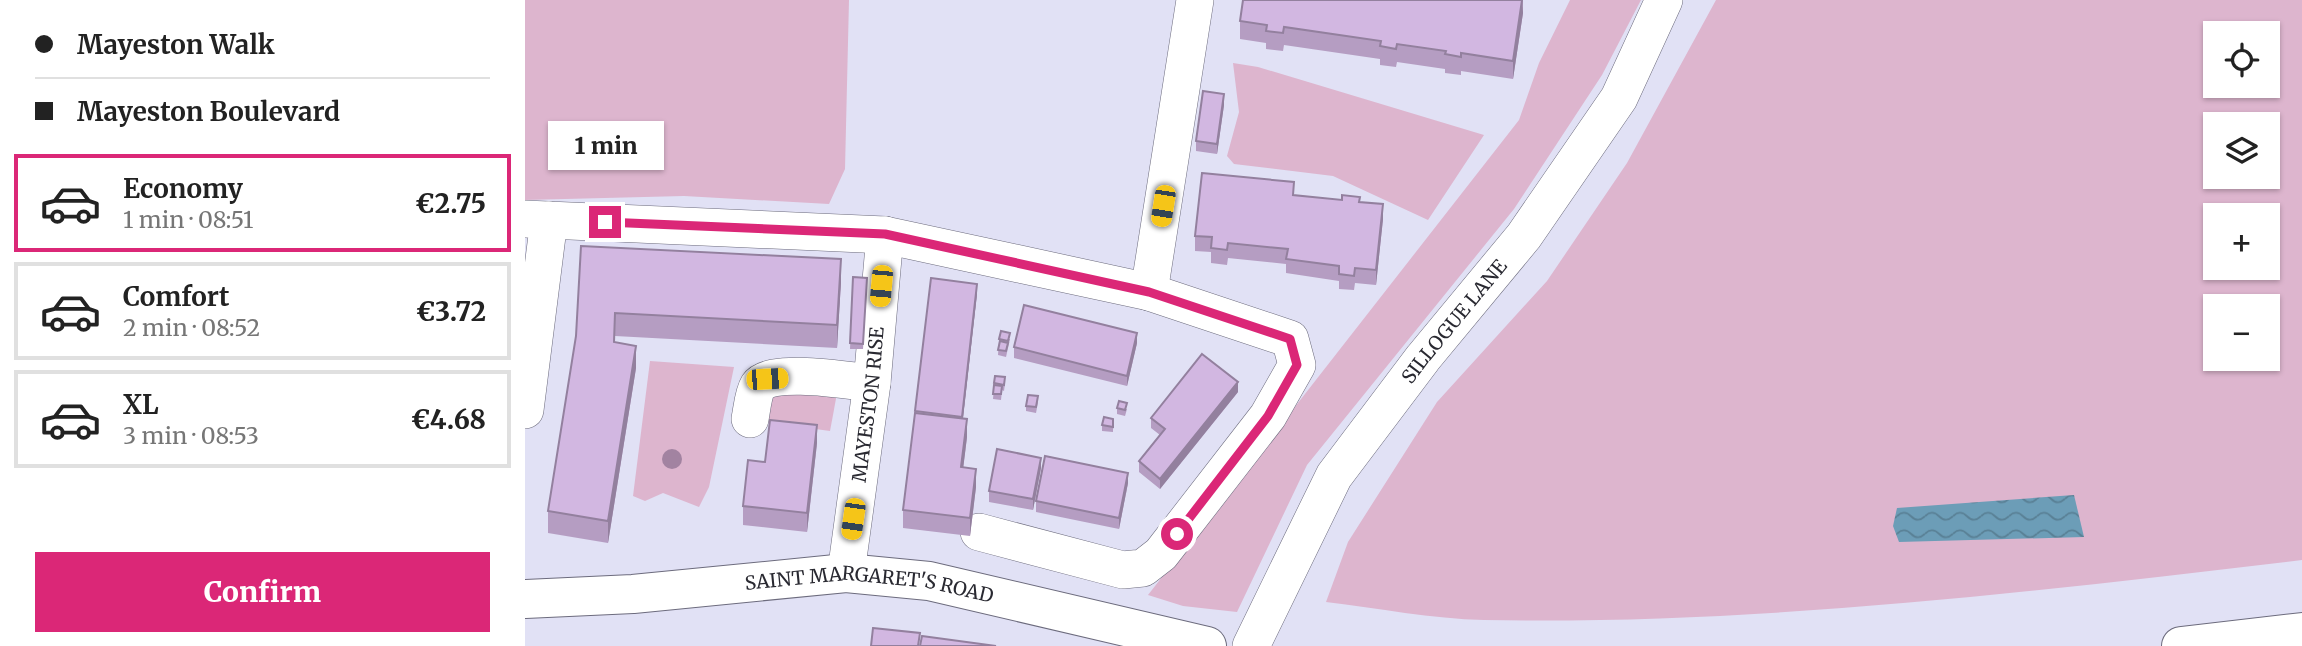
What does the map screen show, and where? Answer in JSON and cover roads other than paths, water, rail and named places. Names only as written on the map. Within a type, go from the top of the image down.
[{"type":"main road","name":"SAINT MARGARET'S ROAD","points":[[525,599],[633,594],[846,573],[929,581],[1207,646]]},
{"type":"main road","points":[[2181,646],[2302,632]]},
{"type":"street","points":[[1149,292],[1195,0]]},
{"type":"street","name":"SILLOGUE LANE","points":[[1251,646],[1333,476],[1423,358],[1540,213],[1619,99],[1664,0]]},
{"type":"street","points":[[525,410],[537,219],[885,234],[1149,292],[1290,339],[1297,365],[1268,416],[1161,554],[1143,568],[1123,570],[979,532]]},
{"type":"street","name":"MAYESTON RISE","points":[[846,573],[872,383],[885,234]]},
{"type":"street","points":[[750,418],[758,387],[767,379],[810,376],[872,383]]},
{"type":"water","points":[[2074,495],[2084,537],[1899,542],[1893,526],[1897,508]]}]
